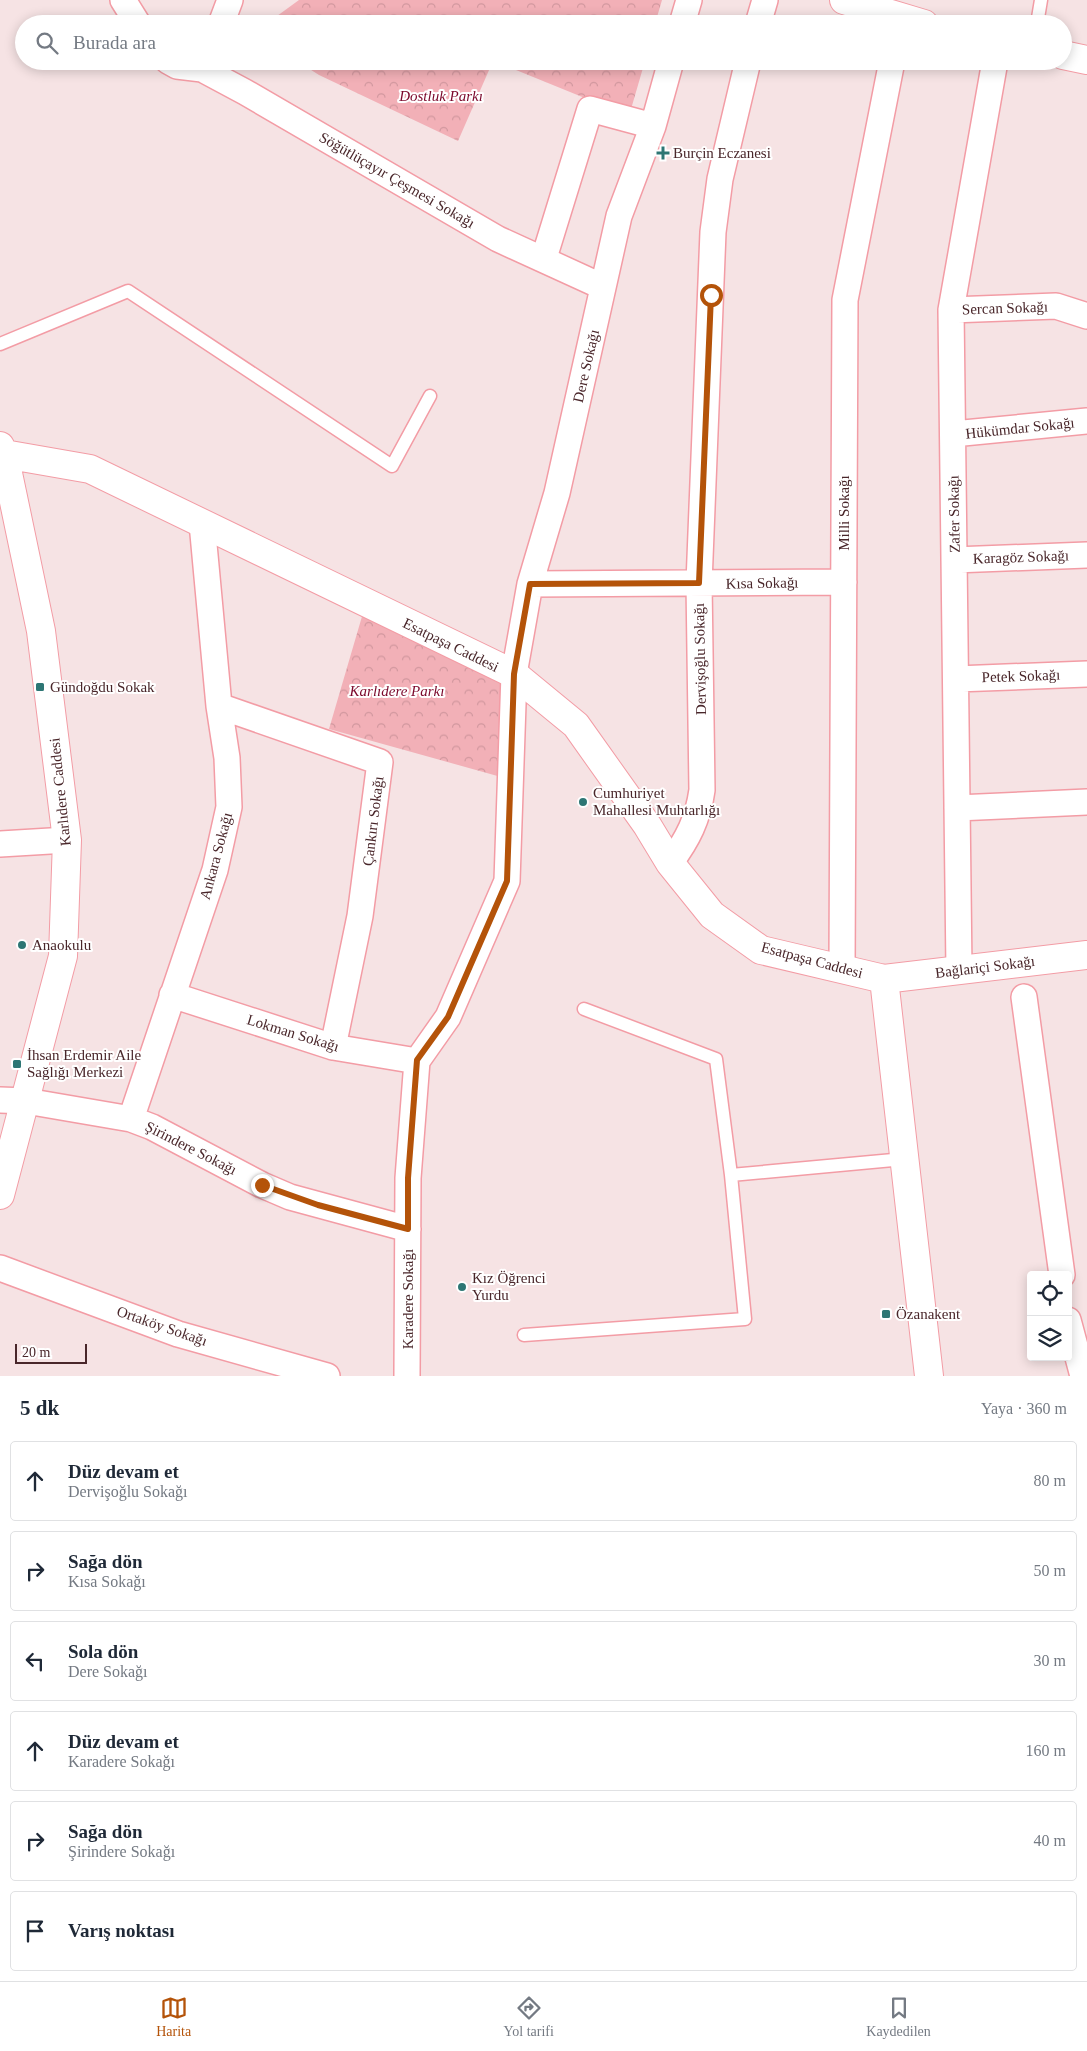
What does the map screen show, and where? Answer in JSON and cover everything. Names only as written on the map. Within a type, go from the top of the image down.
[{"type":"street","points":[[123,0],[132,15]]},
{"type":"street","points":[[224,15],[230,0]]},
{"type":"street","points":[[685,15],[689,0]]},
{"type":"street","points":[[761,15],[765,0]]},
{"type":"street","points":[[844,0],[888,15]]},
{"type":"street","points":[[1072,57],[1087,60]]},
{"type":"street","name":"Söğütlüçayır Çeşmesi Sokağı","points":[[212,70],[245,92],[498,238],[544,258],[603,288]]},
{"type":"street","name":"Dere Sokağı","points":[[514,674],[530,584],[558,493],[619,216],[653,126],[669,70]]},
{"type":"street","name":"Dervişoğlu Sokağı","points":[[670,863],[693,830],[699,811],[702,790],[699,583],[713,232],[720,179],[746,70]]},
{"type":"street","name":"Milli Sokağı","points":[[842,969],[844,300],[890,70]]},
{"type":"street","name":"Zafer Sokağı","points":[[959,970],[951,310],[993,70]]},
{"type":"street","points":[[544,258],[590,109],[653,126]]},
{"type":"street","name":"Sercan Sokağı","points":[[951,310],[1056,306],[1087,316]]},
{"type":"street","name":"Hükümdar Sokağı","points":[[953,434],[1087,421]]},
{"type":"street","name":"Esatpaşa Caddesi","points":[[1,452],[90,470],[514,674],[576,725],[647,825],[670,863],[712,915],[761,950],[884,979],[929,1376]]},
{"type":"street","name":"Karlıdere Caddesi","points":[[0,1193],[13,1101],[62,956],[67,840],[41,631],[1,452]]},
{"type":"street","name":"Ankara Sokağı","points":[[132,1119],[215,870],[229,807],[227,758],[219,706],[202,523]]},
{"type":"street","name":"Karagöz Sokağı","points":[[954,560],[1087,555]]},
{"type":"street","name":"Kısa Sokağı","points":[[530,584],[844,582]]},
{"type":"street","points":[[417,1060],[448,1017],[507,881],[514,674]]},
{"type":"street","name":"Petek Sokağı","points":[[956,679],[1087,674]]},
{"type":"street","name":"Çankırı Sokağı","points":[[219,706],[380,762],[360,916],[333,1047]]},
{"type":"street","points":[[957,808],[1087,802]]},
{"type":"street","points":[[0,844],[67,840]]},
{"type":"street","name":"Bağlariçi Sokağı","points":[[884,979],[1087,955]]},
{"type":"street","name":"Lokman Sokağı","points":[[172,995],[333,1047],[417,1060]]},
{"type":"street","points":[[1024,997],[1061,1271]]},
{"type":"street","name":"Karadere Sokağı","points":[[407,1376],[408,1178],[417,1060]]},
{"type":"street","name":"Şirindere Sokağı","points":[[13,1101],[132,1119],[152,1127],[262,1185],[290,1197],[408,1229]]},
{"type":"street","name":"Ortaköy Sokağı","points":[[0,1268],[178,1334],[327,1376]]},
{"type":"street","points":[[1072,1335],[1083,1376]]},
{"type":"lane","points":[[1038,15],[1041,0]]},
{"type":"lane","points":[[0,344],[128,291],[392,466],[430,396]]},
{"type":"lane","points":[[524,1335],[745,1319],[731,1175],[716,1058],[584,1009]]},
{"type":"lane","points":[[731,1175],[904,1159]]},
{"type":"green space","points":[[299,0],[662,0],[658,15],[278,15]]},
{"type":"green space","name":"Dostluk Parkı","points":[[311,70],[489,70],[458,141]]},
{"type":"green space","name":"Dostluk Parkı","points":[[516,70],[642,70],[629,116]]},
{"type":"green space","name":"Karlıdere Parkı","points":[[363,613],[528,695],[512,780],[329,729]]},
{"type":"place","name":"Burçin Eczanesi","points":[[663,153]]},
{"type":"place","name":"Gündoğdu Sokak","points":[[40,687]]},
{"type":"place","name":"Cumhuriyet Mahallesi Muhtarlığı","points":[[583,802]]},
{"type":"place","name":"Anaokulu","points":[[22,945]]},
{"type":"place","name":"İhsan Erdemir Aile Sağlığı Merkezi","points":[[17,1064]]},
{"type":"place","name":"Kız Öğrenci Yurdu","points":[[462,1287]]},
{"type":"place","name":"Özanakent","points":[[886,1314]]},
{"type":"route","points":[[262,1185],[290,1197],[408,1229],[408,1178],[417,1060],[448,1017],[507,881],[511,818],[514,674],[530,584],[699,583],[711,295]]}]
